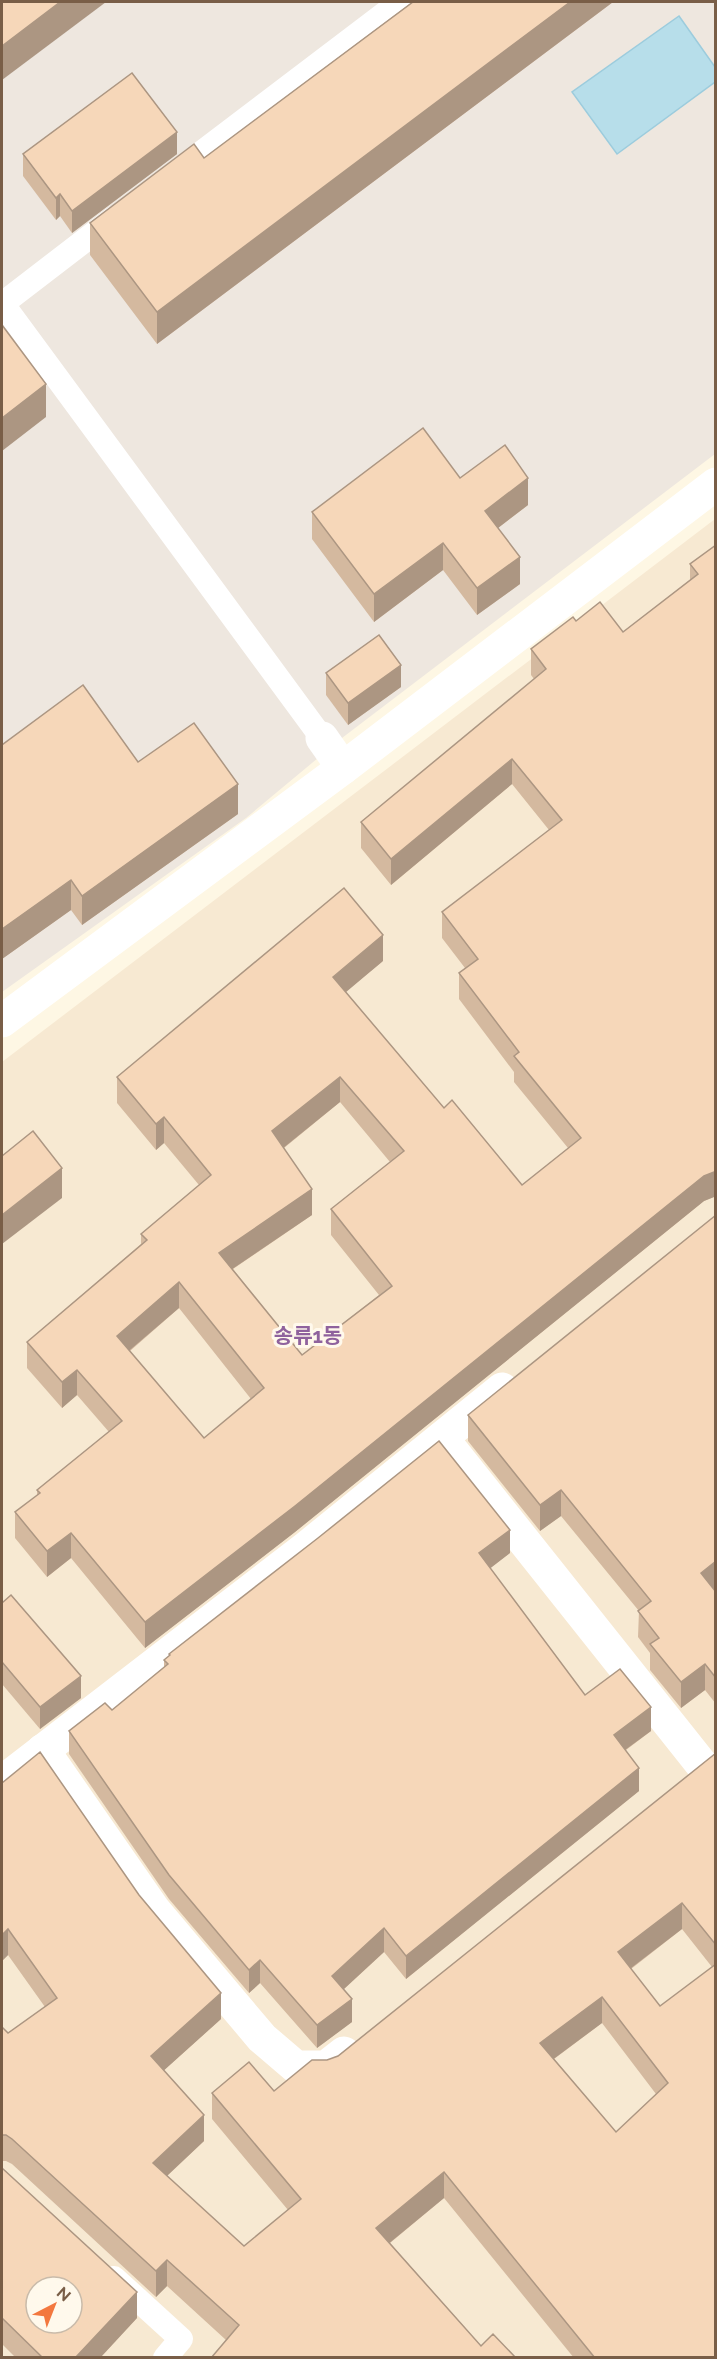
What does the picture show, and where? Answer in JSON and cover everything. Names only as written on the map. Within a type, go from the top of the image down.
[{"type":"street","points":[[2,1021],[343,768],[716,484]]},
{"type":"street","points":[[322,738],[343,768]]},
{"type":"street","points":[[2,1782],[307,1547],[526,1370]]},
{"type":"street","points":[[442,1438],[709,1759],[675,1786]]},
{"type":"street","points":[[43,1750],[154,1910],[262,2038],[296,2067],[326,2067],[363,2037]]},
{"type":"lane","points":[[322,738],[2,303],[400,2]]},
{"type":"lane","points":[[95,2261],[181,2339],[165,2358]]},
{"type":"shaded area","points":[[2,2],[715,2],[715,454],[342,738],[246,818],[2,992]]},
{"type":"shaded area","points":[[715,519],[715,2357],[2,2358],[2,1062]]},
{"type":"water","points":[[679,16],[715,67],[715,82],[617,154],[572,92]]},
{"type":"building","points":[[2,2],[60,2],[2,46]]},
{"type":"building","points":[[413,2],[570,2],[157,312],[90,223],[194,144],[204,158]]},
{"type":"building","points":[[132,73],[177,132],[72,211],[60,194],[56,198],[23,154]]},
{"type":"building","points":[[2,325],[46,384],[2,418]]},
{"type":"building","points":[[423,428],[460,478],[505,445],[528,478],[485,511],[520,557],[477,588],[443,543],[374,594],[312,512]]},
{"type":"building","points":[[716,545],[716,1172],[704,1176],[295,1506],[145,1622],[71,1533],[47,1551],[15,1512],[40,1493],[37,1490],[122,1421],[77,1370],[62,1382],[27,1342],[147,1240],[141,1234],[211,1175],[164,1117],[156,1124],[117,1077],[344,888],[383,935],[333,977],[444,1108],[452,1100],[522,1185],[581,1138],[514,1056],[519,1052],[459,973],[478,959],[442,912],[562,820],[512,759],[391,859],[361,822],[546,669],[531,649],[573,617],[576,621],[600,602],[623,632],[698,574],[690,564]],"holes":[[[340,1077],[404,1151],[331,1209],[392,1286],[302,1355],[219,1253],[312,1189],[272,1131]],[[179,1282],[264,1388],[204,1438],[117,1336]]]},
{"type":"building","points":[[379,635],[401,665],[348,703],[326,673]]},
{"type":"building","points":[[83,685],[138,762],[194,723],[238,784],[82,896],[71,880],[2,929],[2,745]]},
{"type":"building","points":[[33,1131],[62,1168],[2,1215],[2,1156]]},
{"type":"building","points":[[716,1215],[716,1561],[701,1573],[716,1592],[716,1678],[705,1664],[681,1682],[650,1644],[659,1638],[638,1611],[651,1601],[561,1490],[540,1505],[468,1415]]},
{"type":"building","points":[[439,1441],[510,1530],[479,1553],[585,1695],[620,1669],[651,1707],[614,1735],[639,1768],[406,1956],[384,1928],[332,1976],[352,1999],[317,2025],[260,1960],[249,1970],[169,1875],[69,1731],[105,1703],[112,1710],[168,1664],[164,1660],[169,1654]]},
{"type":"building","points":[[11,1595],[81,1676],[40,1707],[2,1662],[2,1603]]},
{"type":"building","points":[[40,1752],[139,1895],[221,1993],[151,2056],[204,2115],[153,2163],[244,2246],[301,2199],[212,2093],[249,2062],[274,2091],[312,2060],[327,2060],[338,2056],[716,1753],[716,1945],[682,1903],[618,1952],[660,2006],[716,1964],[716,2358],[595,2358],[444,2172],[376,2228],[481,2346],[493,2334],[516,2358],[211,2358],[239,2325],[167,2260],[156,2271],[12,2139],[2,2135],[2,2027],[8,2033],[57,1998],[8,1929],[3,1934],[2,1932],[2,1783]],"holes":[[[602,1997],[668,2083],[616,2132],[540,2043]]]},
{"type":"building","points":[[2,2168],[137,2292],[75,2358],[43,2358],[2,2318]]},
{"type":"district","name":"송류1동","points":[[308,1336]]}]
